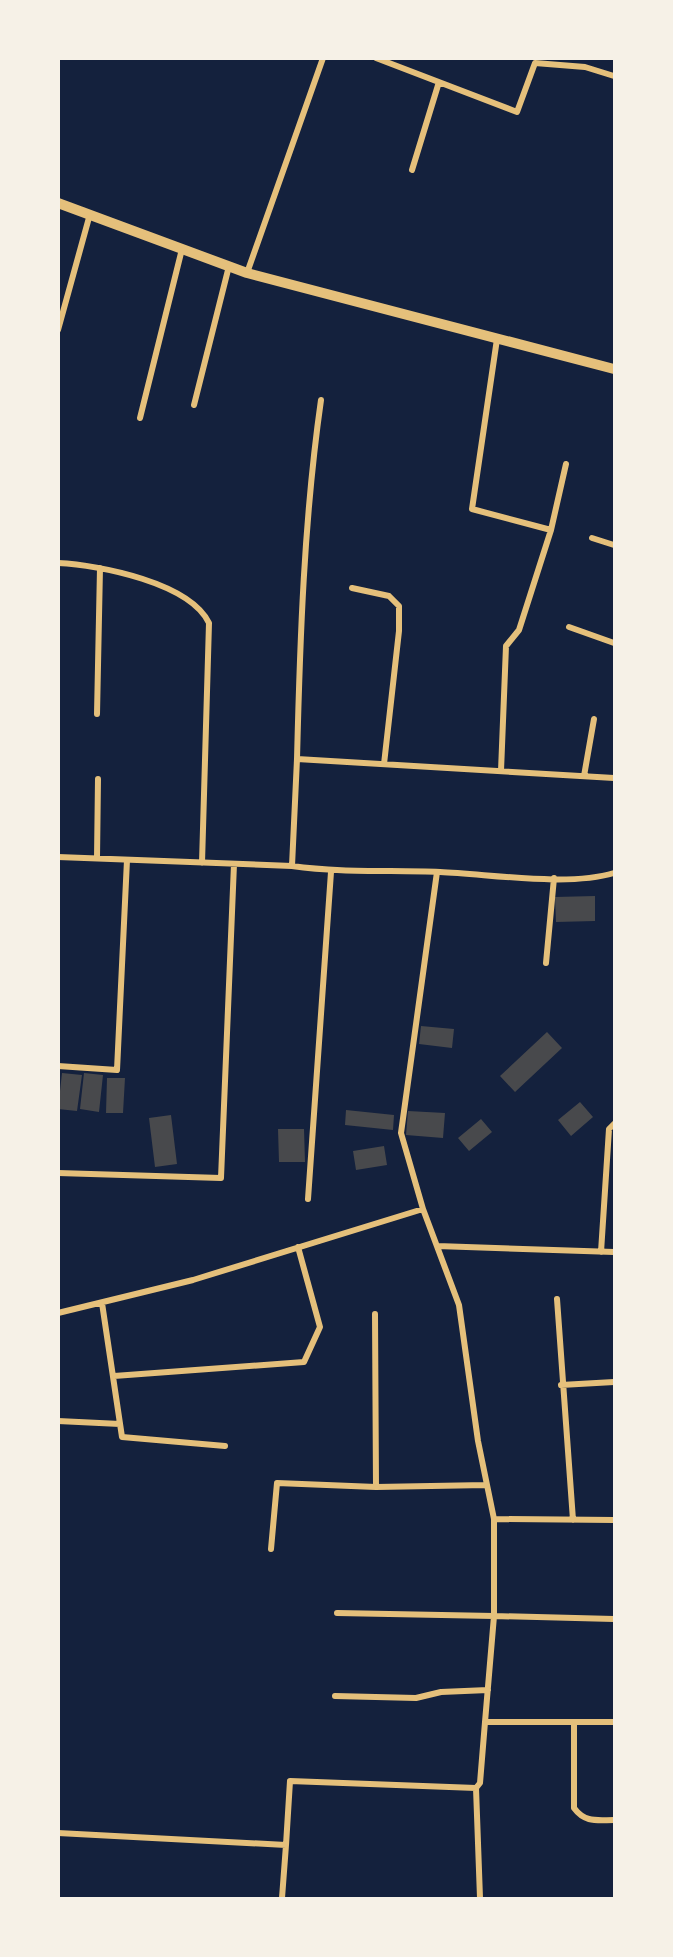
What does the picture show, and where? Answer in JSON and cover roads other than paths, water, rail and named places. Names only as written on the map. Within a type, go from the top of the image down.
[{"type":"street","points":[[247,273],[323,58]]},
{"type":"street","points":[[376,58],[517,112],[535,63],[585,67],[615,76]]},
{"type":"street","points":[[585,67],[588,58]]},
{"type":"street","points":[[412,170],[439,82]]},
{"type":"street","points":[[58,202],[247,273],[615,369]]},
{"type":"street","points":[[58,330],[90,214]]},
{"type":"street","points":[[140,418],[183,248]]},
{"type":"street","points":[[194,405],[229,266]]},
{"type":"street","points":[[497,339],[472,509],[551,530]]},
{"type":"street","points":[[292,866],[304,561],[311,473],[321,400]]},
{"type":"street","points":[[501,771],[506,646],[519,630],[551,530],[566,464]]},
{"type":"street","points":[[592,537],[615,545]]},
{"type":"street","points":[[58,563],[100,568],[172,590],[203,611],[209,623],[202,862]]},
{"type":"street","points":[[97,714],[100,568]]},
{"type":"street","points":[[352,588],[389,596],[399,606],[399,632],[384,764]]},
{"type":"street","points":[[569,627],[615,643]]},
{"type":"street","points":[[584,776],[594,719]]},
{"type":"street","points":[[297,759],[615,778]]},
{"type":"street","points":[[98,779],[98,858]]},
{"type":"street","points":[[58,857],[292,866],[331,872],[437,872],[554,878],[598,878],[615,873]]},
{"type":"street","points":[[58,1066],[117,1070],[127,860]]},
{"type":"street","points":[[58,1173],[221,1178],[234,864]]},
{"type":"street","points":[[308,1199],[331,872]]},
{"type":"street","points":[[437,872],[401,1133],[423,1209],[459,1305],[486,1485],[494,1519],[494,1616],[480,1784],[476,1788],[480,1899]]},
{"type":"street","points":[[546,963],[554,878]]},
{"type":"street","points":[[601,1252],[606,1147],[609,1129],[615,1124]]},
{"type":"street","points":[[58,1313],[193,1280],[423,1209]]},
{"type":"street","points":[[437,1246],[615,1252]]},
{"type":"street","points":[[114,1376],[304,1362],[320,1327],[298,1247]]},
{"type":"street","points":[[557,1299],[561,1386],[573,1520]]},
{"type":"street","points":[[102,1302],[122,1437],[225,1446]]},
{"type":"street","points":[[375,1314],[376,1487]]},
{"type":"street","points":[[561,1386],[615,1382]]},
{"type":"street","points":[[58,1420],[120,1424]]},
{"type":"street","points":[[271,1549],[277,1483],[376,1487],[486,1485]]},
{"type":"street","points":[[494,1519],[615,1520]]},
{"type":"street","points":[[337,1613],[615,1619]]},
{"type":"street","points":[[335,1696],[416,1698],[441,1692],[488,1690]]},
{"type":"street","points":[[485,1722],[615,1722]]},
{"type":"street","points":[[574,1722],[574,1808],[588,1820],[615,1820]]},
{"type":"street","points":[[282,1899],[291,1781],[476,1788]]},
{"type":"street","points":[[58,1833],[286,1845]]}]
